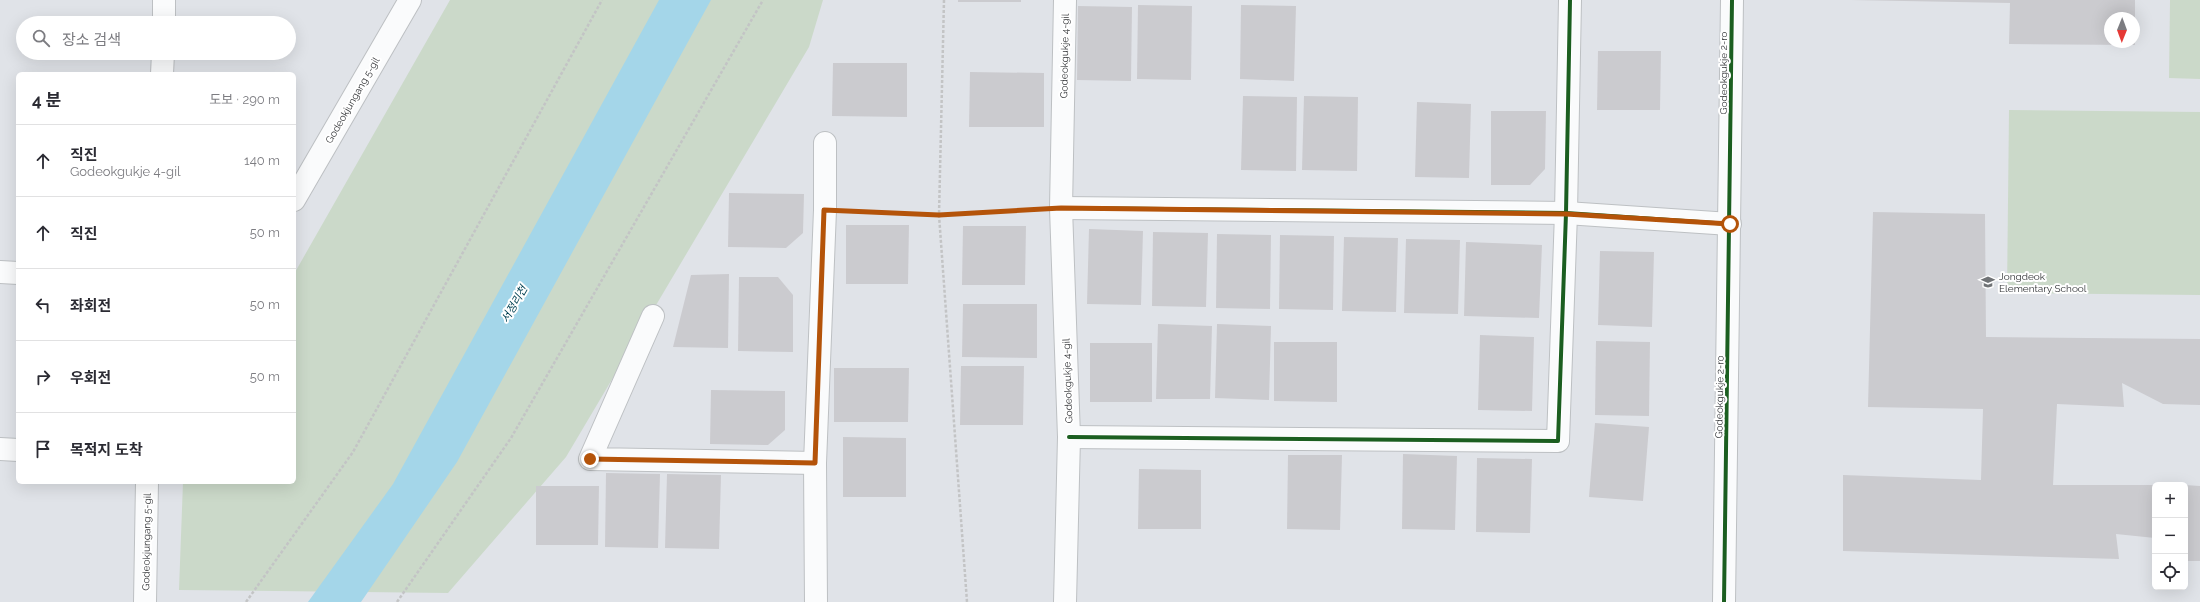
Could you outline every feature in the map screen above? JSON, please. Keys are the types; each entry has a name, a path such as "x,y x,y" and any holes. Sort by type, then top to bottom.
{"street":[{"path":"164,0 164,16"},
{"name":"Godeokjungang 5-gil","path":"296,197 410,0"},
{"name":"Godeokgukje 4-gil","path":"1065,0 1061,208 1070,437 1065,602"},
{"path":"1070,437 1558,441 1566,214 1570,0"},
{"name":"Godeokgukje 2-ro","path":"1724,602 1732,0"},
{"path":"162,72 163,60"},
{"path":"816,602 815,463 825,143"},
{"path":"1061,208 1566,214 1730,224"},
{"path":"0,272 16,273"},
{"path":"653,316 590,459 815,463"},
{"path":"0,449 16,450"},
{"name":"Godeokjungang 5-gil","path":"146,602 147,484"}],"path":[{"path":"246,602 353,452 602,0"},
{"path":"397,602 511,438 763,0"},
{"path":"944,0 939,215 967,602"},
{"path":"824,210 939,215 1061,208"}],"green space":[{"path":"450,0 823,0 809,47 566,457 448,593 179,590 183,484 296,484 296,270"},
{"path":"2170,0 2200,0 2200,79 2169,78"},
{"path":"2009,110 2200,112 2200,295 2007,293"}],"water":[{"name":"서정리천","path":"659,0 711,0 457,462 361,602 308,602 393,484"}],"building":[{"path":"958,0 1021,0 1021,2 958,2"},
{"path":"1851,0 2135,0 2135,12 2104,12 2104,45 2009,44 2010,3"},
{"path":"1138,5 1192,6 1191,80 1137,79"},
{"path":"1241,5 1296,6 1294,81 1240,79"},
{"path":"1078,6 1132,7 1131,81 1077,80"},
{"path":"1598,51 1661,51 1660,110 1597,110"},
{"path":"833,63 907,63 907,117 832,116"},
{"path":"970,72 1044,73 1044,127 969,127"},
{"path":"1243,96 1297,97 1296,171 1241,170"},
{"path":"1304,96 1358,97 1357,171 1302,170"},
{"path":"1417,102 1471,104 1469,178 1415,177"},
{"path":"1491,111 1546,111 1545,169 1530,185 1491,185"},
{"path":"729,193 804,194 803,233 786,248 728,247"},
{"path":"1873,212 1985,214 1986,337 2200,339 2200,405 2163,404 2122,383 2124,407 2057,404 2053,485 2152,485 2152,538 2116,534 2119,559 1843,551 1843,475 1981,480 1983,409 1868,407"},
{"path":"846,225 909,225 908,284 846,284"},
{"path":"963,226 1026,226 1025,285 962,285"},
{"path":"1089,229 1143,231 1141,305 1087,304"},
{"path":"1153,232 1208,233 1206,307 1152,306"},
{"path":"1217,234 1271,235 1270,309 1216,308"},
{"path":"1280,235 1334,236 1333,310 1279,309"},
{"path":"1344,237 1398,238 1396,312 1342,311"},
{"path":"1406,239 1460,240 1458,314 1404,313"},
{"path":"1466,242 1542,245 1539,318 1464,316"},
{"path":"1600,251 1654,252 1652,327 1598,325"},
{"path":"729,274 728,348 673,347 691,275"},
{"path":"739,277 778,277 793,295 793,352 738,351"},
{"path":"963,304 1037,304 1037,358 962,357"},
{"path":"1158,324 1212,326 1210,399 1156,399"},
{"path":"1217,324 1271,326 1269,400 1215,398"},
{"path":"1480,335 1534,337 1532,411 1478,410"},
{"path":"1596,341 1650,342 1649,416 1595,415"},
{"path":"1274,342 1337,342 1337,402 1274,401"},
{"path":"1090,343 1152,343 1152,402 1090,402"},
{"path":"961,366 1024,366 1023,425 960,425"},
{"path":"834,368 909,368 908,422 834,422"},
{"path":"711,390 785,391 785,430 768,445 710,444"},
{"path":"1595,423 1649,427 1643,501 1589,497"},
{"path":"843,437 906,438 906,497 843,497"},
{"path":"1403,454 1457,456 1455,530 1402,529"},
{"path":"1288,455 1342,455 1340,530 1287,529"},
{"path":"1477,458 1532,459 1530,533 1476,532"},
{"path":"1139,469 1201,470 1201,529 1138,529"},
{"path":"606,473 660,474 658,548 605,547"},
{"path":"667,474 721,475 719,549 665,548"},
{"path":"2188,485 2200,486 2200,561 2188,561"},
{"path":"536,486 599,486 598,545 536,545"}],"cycle path":[{"path":"1069,437 1558,441 1566,213 1570,0"},
{"path":"1724,602 1732,0"},
{"path":"1061,208 1566,213 1730,224"}],"place":[{"name":"Jongdeok Elementary School","path":"1988,282"}],"route":[{"path":"590,459 815,463 824,210 939,215 1061,208 1566,214 1730,224"}]}
